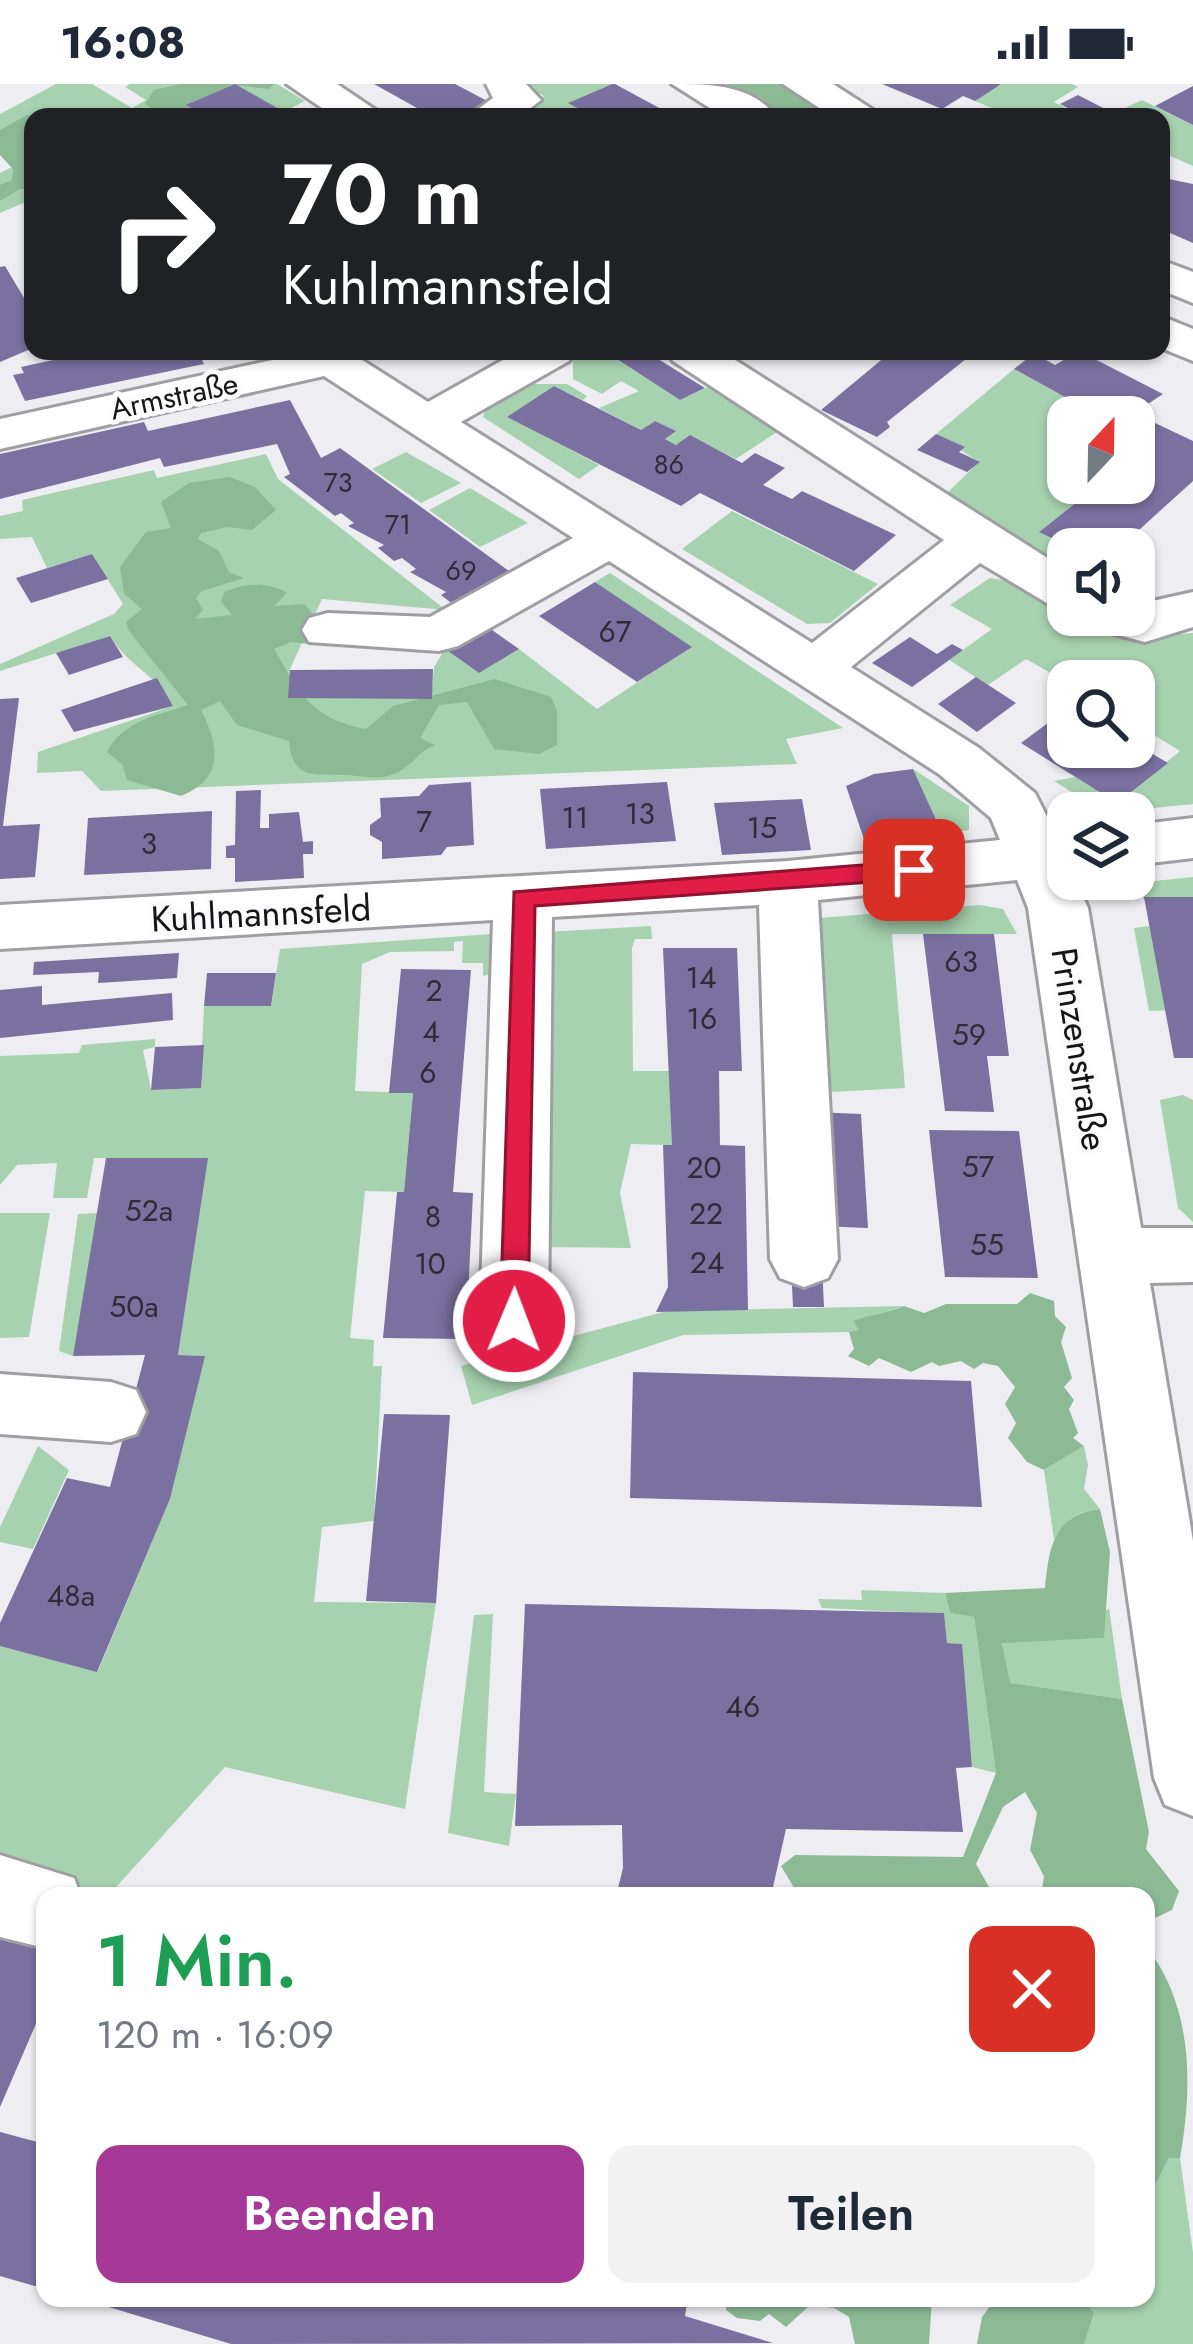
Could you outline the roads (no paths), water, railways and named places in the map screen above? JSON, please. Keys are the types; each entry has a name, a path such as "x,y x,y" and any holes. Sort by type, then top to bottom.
{"street":[{"path":"307,84 349,108"},
{"path":"692,84 738,108"},
{"path":"803,84 847,108"},
{"name":"Armstraße","path":"0,434 306,360"},
{"name":"Prinzenstraße","path":"329,360 984,777 1047,847"},
{"path":"427,422 537,360"},
{"path":"703,360 1047,580"},
{"path":"328,629 439,634 610,538"},
{"path":"815,668 977,539"},
{"path":"1155,622 1193,609"},
{"path":"1155,843 1193,838"},
{"name":"Kuhlmannsfeld","path":"0,927 788,882 1047,857"},
{"path":"788,882 804,1259"},
{"path":"514,1321 523,898"},
{"name":"Prinzenstraße","path":"1056,900 1193,1778"},
{"path":"1112,1256 1193,1255"},
{"path":"0,1404 110,1412"},
{"path":"0,1896 36,1905"}]}
